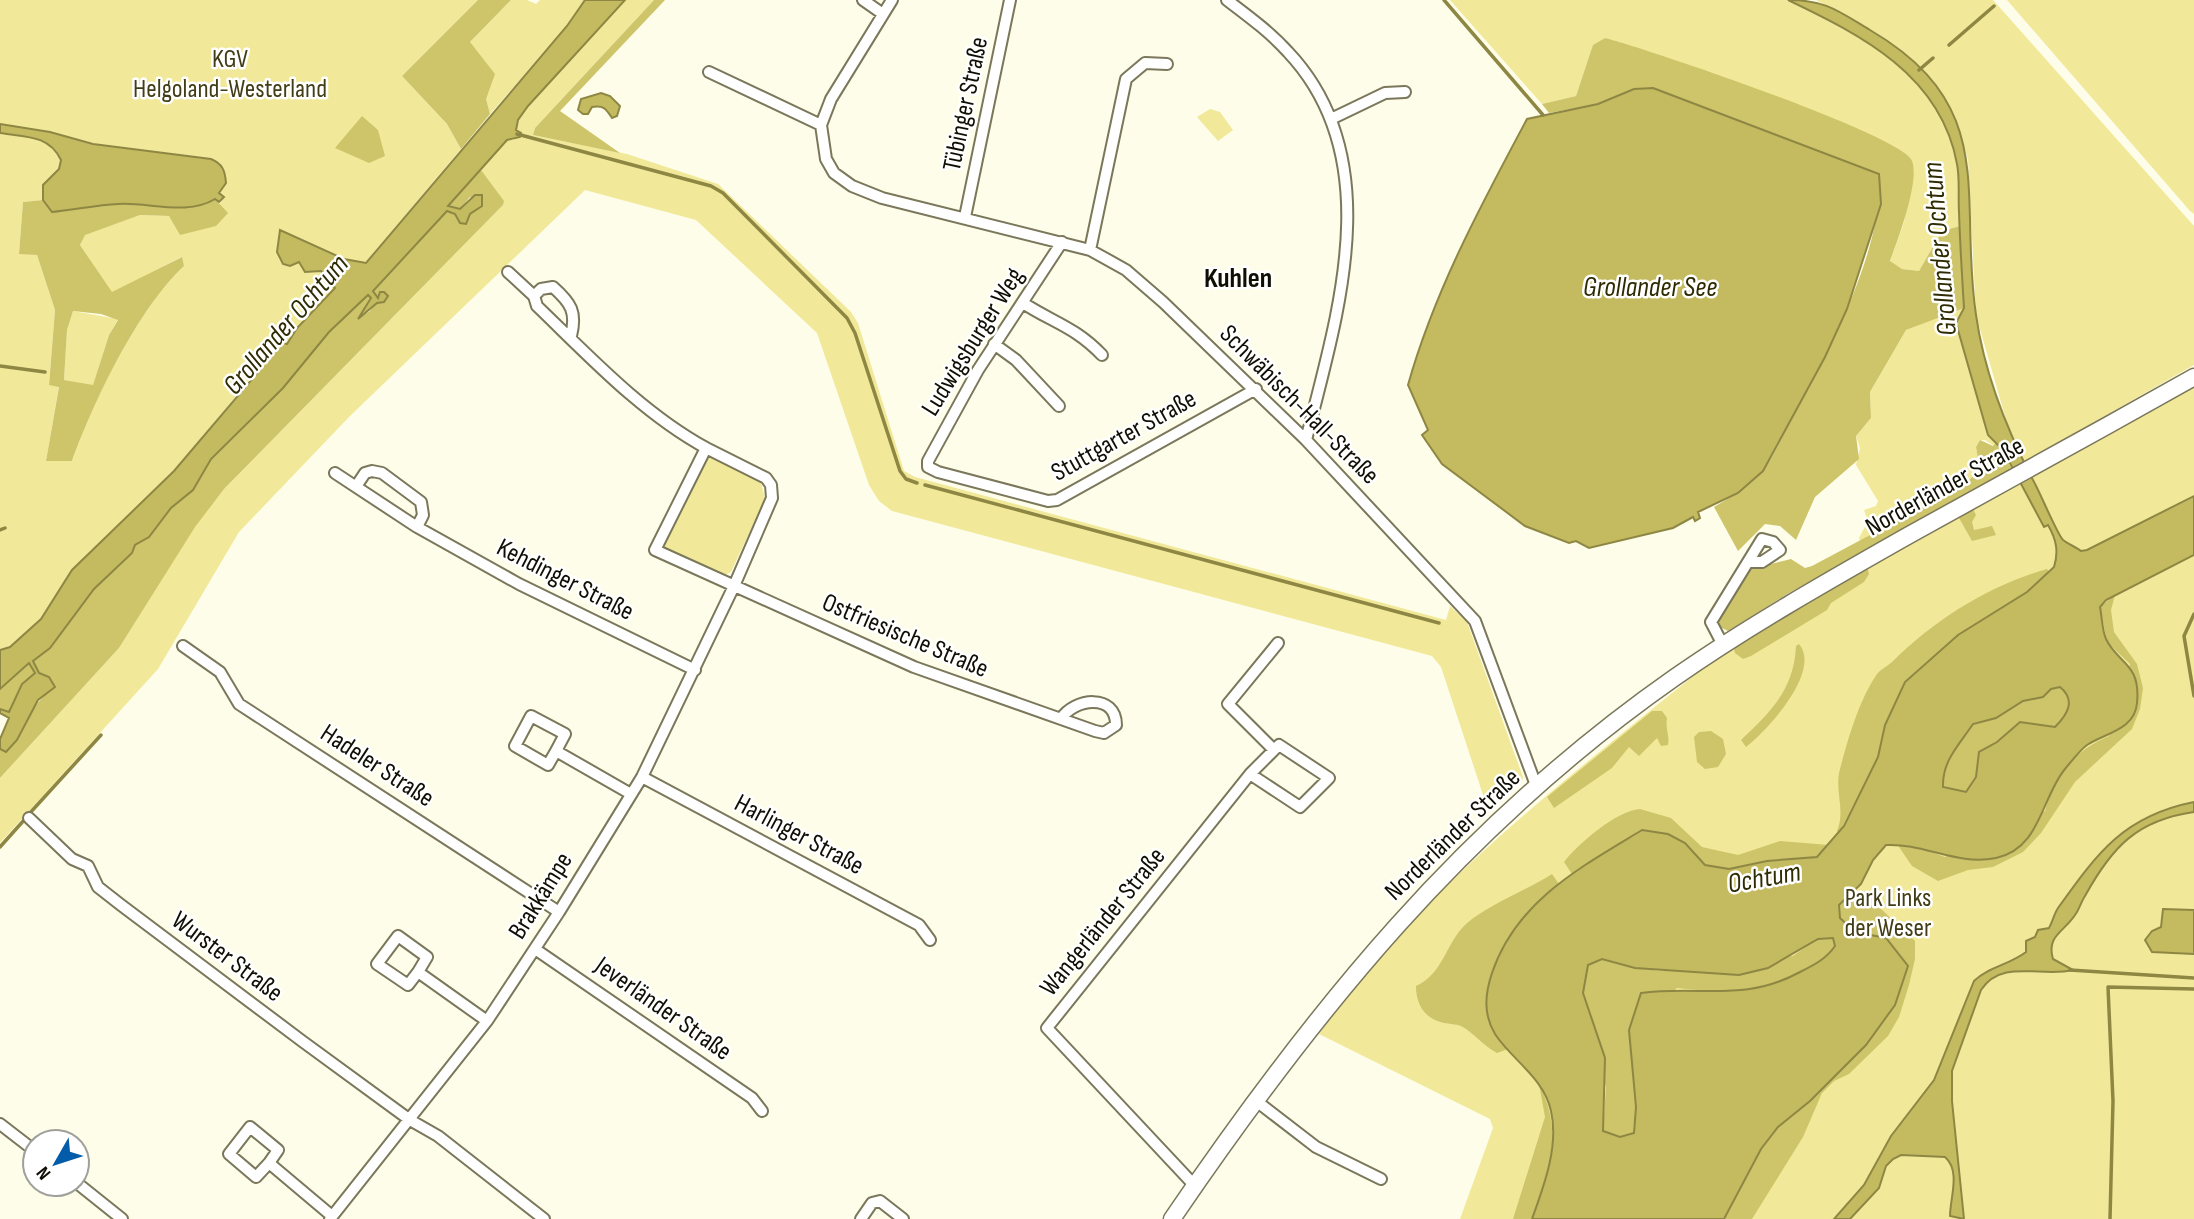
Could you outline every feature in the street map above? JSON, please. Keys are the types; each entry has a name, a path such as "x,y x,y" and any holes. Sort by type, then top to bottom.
{"street":[{"path":"863,0 883,14"},
{"path":"709,72 821,125 826,108 892,0"},
{"name":"Tübinger Straße","path":"965,216 1010,0"},
{"path":"1227,0 1289,53 1331,119 1343,157 1347,188 1344,264 1338,311 1307,440"},
{"path":"1090,250 1126,79 1145,64 1167,64"},
{"path":"1331,119 1385,93 1405,92"},
{"name":"Schwäbisch-Hall-Straße","path":"821,125 826,159 842,180 882,198 965,216 1090,250 1126,270 1256,389 1475,621 1537,788"},
{"name":"Ludwigsburger Weg","path":"928,467 942,435 994,344 1062,242"},
{"path":"508,272 534,296 537,306 643,404 706,448 654,550 734,586"},
{"path":"534,296 541,289 553,287 569,301 575,313 571,336"},
{"path":"1023,303 1045,317 1070,327 1102,355"},
{"path":"994,344 1016,360 1059,406"},
{"name":"Norderländer Straße","path":"1172,1219 1313,1021 1416,903 1537,788 1624,715 1723,645 1800,597 2194,377"},
{"name":"Stuttgarter Straße","path":"928,467 1048,501 1058,500 1256,389"},
{"name":"Brakkämpe","path":"269,1163 331,1217 487,1021 559,912 642,776 695,670 769,507 772,491 760,474 706,448"},
{"path":"357,485 365,473 372,471 398,484 421,502 423,515 417,527"},
{"name":"Kehdinger Straße","path":"335,473 417,527 519,584 695,670"},
{"path":"1723,645 1710,622 1749,562"},
{"name":"Ostfriesische Straße","path":"734,586 914,667 1061,719 1104,733 1116,725 1115,715 1110,708 1091,702 1080,702 1072,706 1061,719"},
{"path":"1274,750 1228,704 1278,643"},
{"name":"Hadeler Straße","path":"183,646 220,672 239,704 559,912"},
{"path":"531,716 565,734 556,751 548,765 515,746 531,716"},
{"path":"1279,745 1329,778 1300,807 1250,774 1279,745"},
{"path":"556,751 631,794"},
{"name":"Wangerländer Straße","path":"1195,1186 1047,1028 1250,774"},
{"name":"Harlinger Straße","path":"642,776 919,925 930,940"},
{"name":"Wurster Straße","path":"29,818 72,859 88,866 99,887 113,899 410,1120 438,1136 544,1219"},
{"path":"398,936 427,957 418,972 408,985 377,964 398,936"},
{"name":"Jeverländer Straße","path":"535,948 752,1098 762,1111"},
{"path":"418,972 487,1021"},
{"path":"1255,1100 1316,1147 1381,1179"},
{"path":"0,1124 21,1140"},
{"path":"250,1127 278,1150 269,1163 256,1177 229,1154 250,1127"},
{"path":"91,1194 122,1219"},
{"path":"861,1219 872,1203 880,1201 903,1219"}],"green space":[{"name":"KGV Helgoland-Westerland","path":"0,0 478,0 402,76 447,124 461,149 365,263 344,259 281,230 299,262 321,271 335,288 297,328 291,342 237,395 174,471 72,570 41,619 10,647 0,650 0,133 43,142 56,152 61,160 59,169 43,185 43,200 23,202 19,253 37,255 55,310 49,384 59,386 46,461 72,461 92,411 119,357 150,306 184,266 181,257 112,293 80,245 85,234 140,215 169,216 219,205 224,197 219,193 220,163 211,159 93,144 50,132 0,124"},
{"path":"511,0 527,0 536,4 540,0 585,0 567,26 490,114 470,42"},
{"path":"625,0 654,0 535,128 533,135 627,154 718,184 851,312 858,323 904,471 915,477 1446,620 1450,606 1467,622 1523,777 1522,781 1488,810 1441,667 1432,656 892,511 879,501 869,485 817,333 696,220 585,190 350,416 239,532 158,669 0,843 0,778 119,648 195,526 224,489 503,205 481,170 507,140 514,140 518,120 528,106"},
{"path":"1450,0 1789,0 1871,44 1909,73 1922,89 1938,111 1958,165 1960,226 1942,231 1919,271 1902,269 1890,262 1904,222 1914,169 1738,83 1605,38 1593,46 1576,96 1542,104"},
{"path":"1816,0 1993,0 2194,226 2194,365 2024,462 2009,430 1976,315 1968,159 1957,128 1945,102 1912,61 1869,30"},
{"path":"2007,0 2194,0 2194,214 2190,211"},
{"path":"1210,109 1220,112 1233,130 1218,141 1197,117"},
{"path":"1964,308 1956,323 1988,435 1997,442 1994,446 1980,440 1976,447 1980,471 1973,479 1860,542 1859,538 1868,521 1864,510 1876,506 1878,501 1856,465 1860,448 1856,436 1871,418 1870,392 1906,330"},
{"path":"73,311 118,319 109,335 93,386 64,380 67,330"},
{"name":"Park Links der Weser","path":"2194,385 2194,1219 1460,1219 1493,1128 1490,1119 1319,1034 1361,978 1407,926 1508,828 1725,650 1764,625"},
{"path":"713,457 761,482 765,499 731,572 725,575 661,549 706,459"}],"shaded area":[{"path":"478,0 511,0 470,42 495,74 486,99 490,114 461,149 447,124 402,76"},
{"path":"654,0 665,0 560,111 620,153 533,135 535,128"},
{"path":"1605,38 1767,92 1861,130 1894,146 1911,159 1914,167 1911,194 1890,261 1902,269 1919,271 1942,231 1960,226 1964,308 1906,330 1870,392 1871,418 1856,436 1859,459 1815,497 1796,540 1780,526 1765,524 1738,551 1714,507 1745,487 1765,467 1820,366 1863,269 1878,205 1879,175 1634,89 1598,104 1549,113 1542,104 1576,96 1593,45"},
{"path":"362,116 378,130 385,156 369,163 335,148"},
{"path":"481,170 504,201 503,205 224,489 195,527 119,648 0,778 0,749 6,752 36,705 50,691 49,677 39,673 33,661 50,648 94,589 132,553 134,545 149,537 171,508 193,490 211,459 283,388 329,332 368,295 372,298 360,317 370,311 378,298 373,291 447,211 455,214 458,221 482,206 470,197 460,209 447,206"},
{"path":"215,199 228,213 216,226 180,235 169,216 140,215 85,235 80,245 112,292 182,257 184,266 134,331 92,411 72,461 46,461 59,387 49,385 55,310 37,255 19,254 23,202 43,200 52,212 118,204 181,208","holes":["73,311 101,314 118,320 109,335 93,385 64,380 67,330"]},
{"path":"1980,440 1993,446 1997,442 2012,469 1789,593 1728,631 1718,626 1717,620 1750,569 1791,559 1805,568 1812,566 1960,487 1980,471 1976,447"},
{"path":"1972,507 1976,515 1972,522 1974,530 1992,526 1996,535 1972,541 1958,516"},
{"path":"1867,566 1869,574 1864,582 1831,603 1827,610 1751,656 1743,659 1735,653 1733,645"},
{"path":"2047,569 2049,572 2027,592 1958,635 1885,725 1878,757 1839,833 1840,769 1859,708 1877,674 1927,631 1964,606 2004,585"},
{"path":"2115,595 2111,610 2114,632 2137,664 2143,688 2140,709 2132,729 2075,782 2041,833 2023,852 1993,867 1968,870 1938,881 1912,866 1897,844 1909,844 1945,857 2045,811 2054,786 2068,766 2086,749 2109,736 2130,664 2107,642 2100,607"},
{"path":"1799,644 1804,656 1798,684 1778,714 1746,747 1741,740 1762,720 1786,687 1796,646"},
{"path":"30,663 36,673 9,712 0,709 0,689"},
{"path":"2060,687 2068,697 2069,707 2055,727 2020,722 1997,742 1979,752 1976,777 1966,792 1943,787 1948,761 1973,723 1996,718 2023,701 2043,697 2051,689"},
{"path":"1652,711 1662,711 1667,718 1668,745 1661,746 1657,738 1639,756 1629,747 1612,768 1554,808 1547,797"},
{"path":"1711,731 1723,739 1726,754 1718,767 1705,769 1697,762 1694,737 1699,732"},
{"path":"1640,809 1671,818 1702,847 1738,855 1780,841 1829,845 1817,857 1767,861 1729,869 1705,865 1685,843 1579,868 1572,874 1564,862 1579,846 1620,815"},
{"path":"1552,874 1559,884 1523,917 1508,937 1490,981 1488,1004 1494,1027 1508,1049 1497,1053 1461,1026 1437,1021 1427,1015 1420,1005 1416,986 1433,974 1466,924 1484,911"},
{"path":"1850,893 1857,903 1879,907 1915,941 1915,959 1899,1017 1888,1036 1849,1074 1834,1081 1822,1093 1803,1137 1752,1219 1724,1219 1761,1149 1778,1127 1810,1101 1866,1045 1886,938 1855,932 1840,918 1839,905"},
{"path":"1818,938 1833,938 1835,946 1823,958 1800,973 1770,985 1740,991 1677,988 1629,1030 1636,1107 1634,1133 1620,1137 1603,1131 1606,1087 1583,994 1588,965 1603,959 1635,968 1662,971 1793,956"},
{"path":"1539,1084 1551,1119 1548,1168 1532,1219 1513,1219 1545,1117"}],"water":[{"path":"585,0 625,0 528,106 518,120 516,130 521,133 520,137 507,140 448,206 460,209 475,195 482,195 482,206 470,214 466,224 460,223 455,214 447,211 373,291 378,298 380,292 388,296 384,302 377,303 358,319 371,298 368,295 329,332 283,388 211,459 193,490 171,508 149,537 135,545 132,553 94,589 50,648 33,661 39,673 49,677 55,687 38,700 17,740 6,752 0,749 0,739 9,718 0,713 0,709 9,712 22,684 35,673 29,663 0,689 0,650 10,647 41,619 72,570 174,471 259,371 255,363 261,348 275,340 287,344 297,328 335,288 321,271 305,272 299,262 290,266 283,264 277,252 280,230 344,259 366,263 567,26"},
{"name":"Ochtum","path":"1788,0 1812,2 1831,8 1870,30 1911,59 1939,90 1956,122 1965,156 1976,315 1985,357 2014,441 2060,536 2081,551 2087,550 2194,496 2194,555 2106,600 2100,607 2106,639 2136,680 2135,712 2125,725 2087,745 2075,757 2057,781 2038,821 2022,844 1996,858 1982,860 1954,857 1914,847 1886,845 1873,860 1861,884 1839,905 1840,918 1855,932 1886,938 1908,966 1895,1005 1866,1045 1810,1101 1778,1127 1761,1149 1724,1219 1532,1219 1552,1152 1551,1111 1535,1079 1495,1034 1488,1019 1486,1004 1492,973 1517,925 1553,888 1642,830 1668,834 1685,843 1705,865 1729,869 1767,861 1817,857 1844,826 1878,757 1885,725 1905,682 1958,635 2027,592 2054,567 2056,561 2056,545 2048,525 2044,527 2003,450 1988,435 1956,323 1964,308 1957,164 1948,133 1934,106 1916,82 1894,62 1843,28","holes":["2060,687 2069,702 2064,717 2055,727 2020,722 1997,742 1979,752 1976,777 1966,792 1943,787 1948,761 1973,724 1996,718 2023,701 2043,697 2051,689","1833,938 1835,946 1828,955 1805,969 1760,987 1641,993 1629,1030 1636,1107 1634,1133 1620,1137 1603,1131 1605,1058 1583,993 1588,965 1602,959 1635,968 1739,975 1768,968 1818,939"]},
{"name":"Grollander See","path":"1653,88 1879,174 1881,204 1847,309 1825,357 1763,471 1738,493 1698,512 1700,518 1695,521 1693,517 1673,528 1589,548 1576,541 1569,543 1525,526 1442,464 1422,435 1428,430 1408,385 1445,283 1476,216 1527,119 1598,104 1634,89"},
{"path":"601,93 610,96 620,106 617,116 612,118 602,107 592,107 588,114 578,110 581,99"},
{"path":"0,124 50,132 93,144 211,159 224,171 226,183 219,193 224,197 219,202 215,199 192,207 118,204 52,212 43,200 43,185 59,169 61,160 50,146 43,142 0,133"},
{"path":"2194,802 2194,812 2174,816 2142,829 2116,850 2105,863 2071,921 2057,935 2052,945 2053,959 2073,970 2000,974 1981,990 1952,1071 1952,1101 1964,1219 1950,1216 1954,1177 1945,1157 1901,1155 1886,1166 1879,1188 1850,1219 1834,1219 1864,1185 1891,1136 1934,1080 1974,981 2026,952 2026,941 2035,937 2038,930 2049,928 2072,888 2115,839 2149,817"},
{"path":"2163,909 2194,910 2194,954 2152,952 2145,940 2152,931 2161,927"}],"waterway":[{"path":"1444,0 1543,115"},
{"path":"1949,45 1994,6"},
{"path":"1919,70 1933,58"},
{"path":"517,134 711,186 723,193 847,318 855,333 900,471 906,479 917,483"},
{"path":"0,366 45,372"},
{"path":"925,485 1439,623"},
{"path":"0,530 5,528"},
{"path":"2194,614 2184,636 2194,696"},
{"path":"29,814 101,735"},
{"path":"0,847 25,819"},
{"path":"2070,970 2194,978"},
{"path":"2110,1219 2113,1101 2108,987 2194,989"}],"district":[{"name":"Kuhlen","path":"1238,278"}],"water label":[{"name":"Grollander Ochtum","path":"1940,249"},
{"name":"Grollander Ochtum","path":"286,325"}]}
